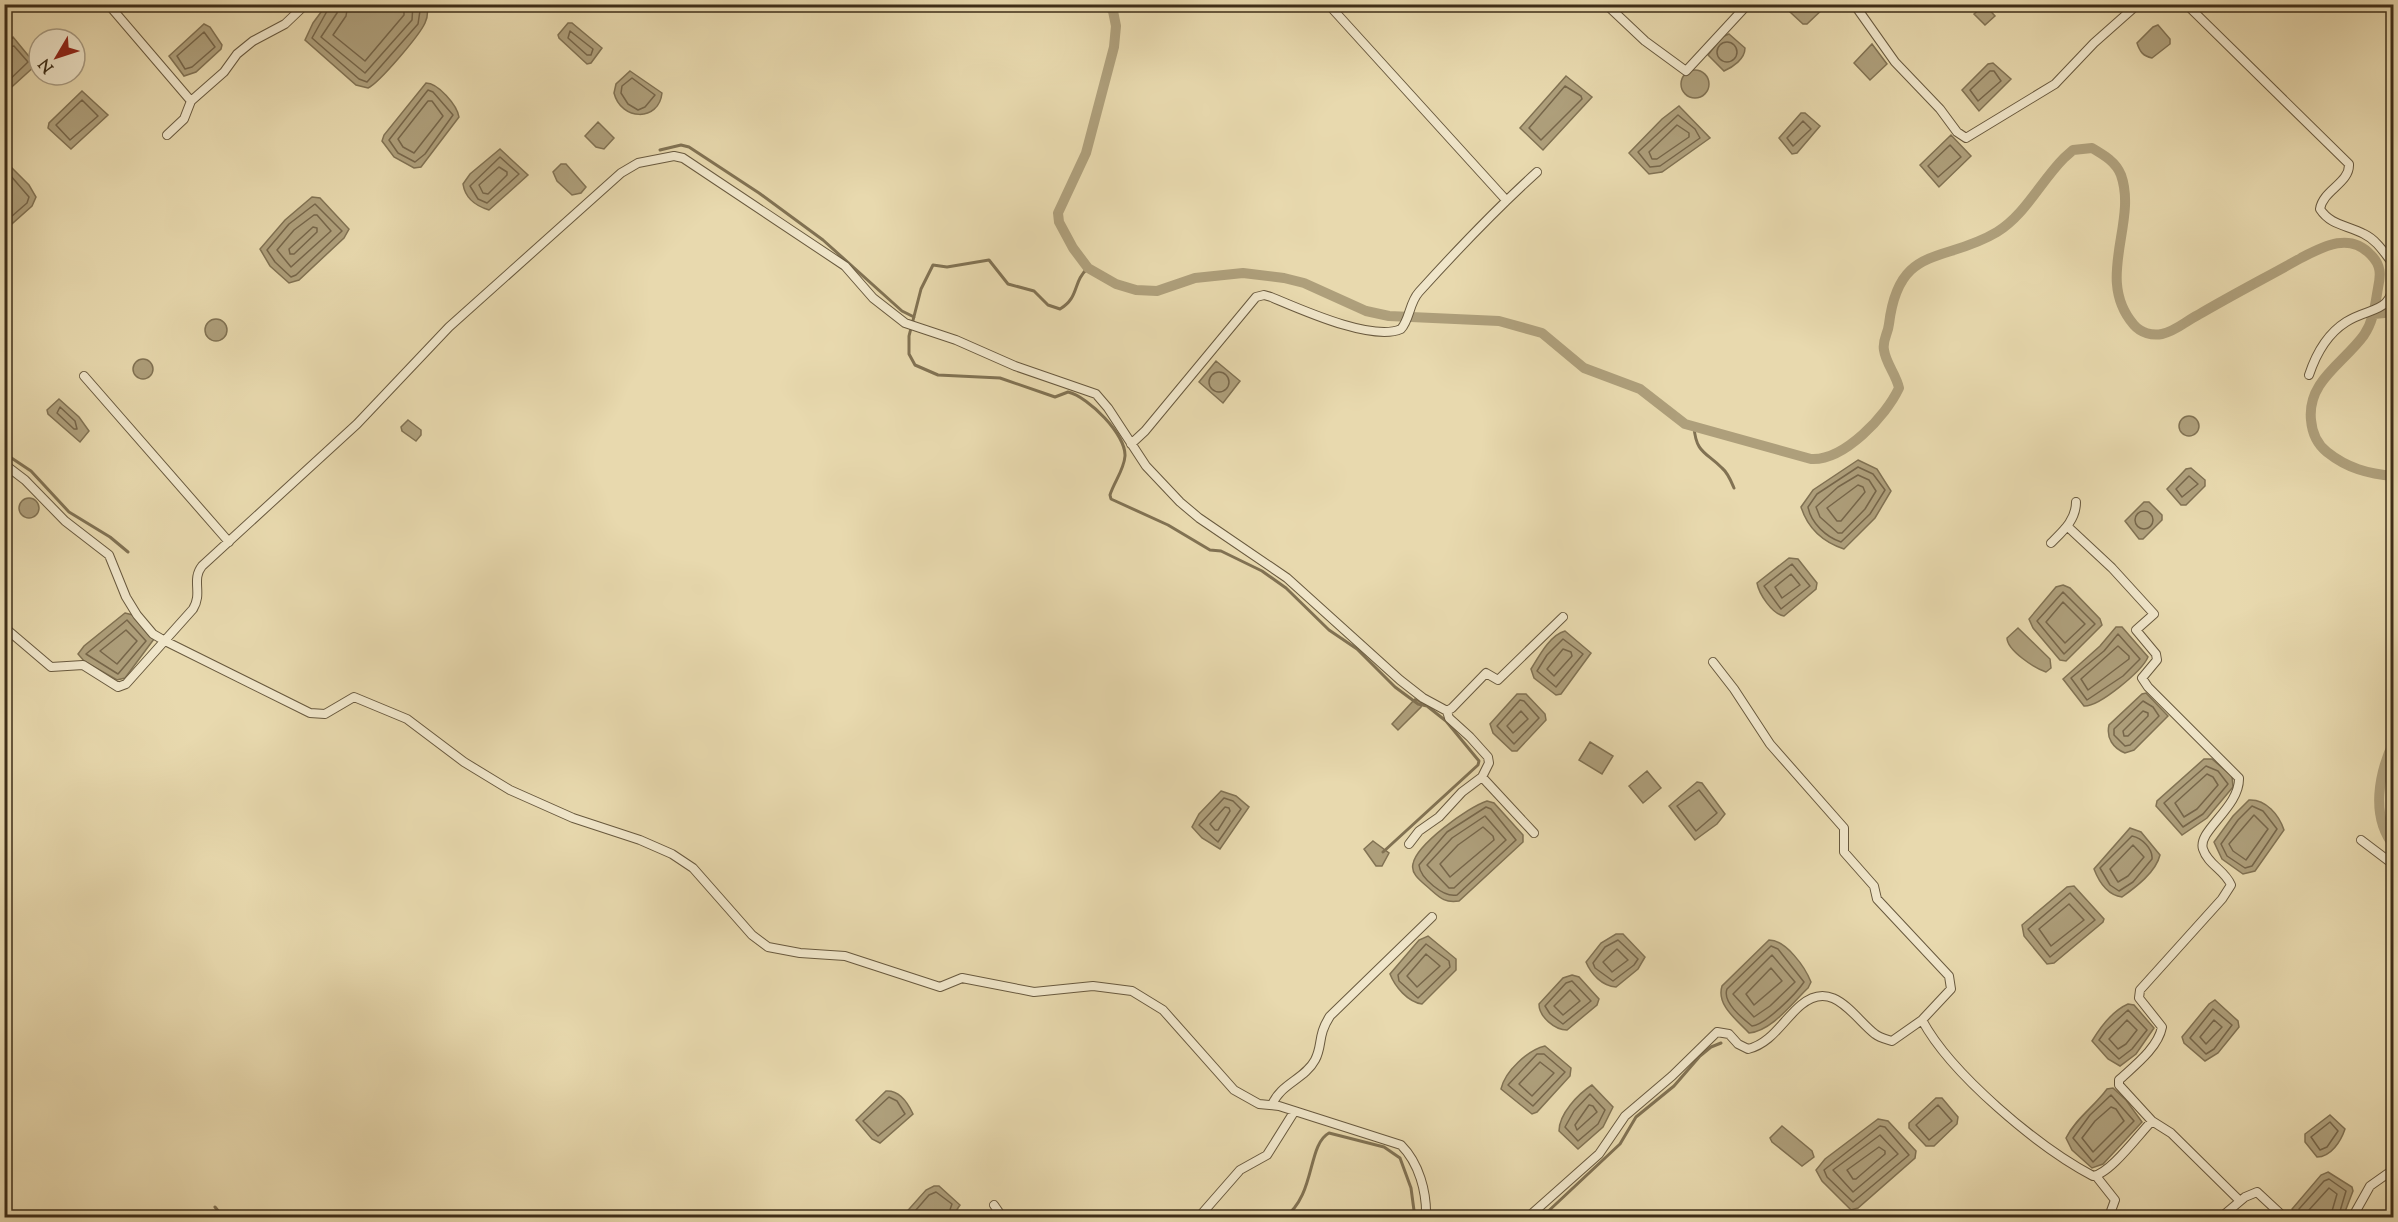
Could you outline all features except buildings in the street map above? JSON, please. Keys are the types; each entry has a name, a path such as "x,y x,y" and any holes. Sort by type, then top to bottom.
{"street":[{"path":"108,4 191,101"},
{"path":"167,135 184,119 191,101 224,72 245,47 285,24 306,4"},
{"path":"1328,4 1506,200"},
{"path":"1609,7 1645,40 1686,71 1748,4"},
{"path":"1854,4 1895,62 1966,138 2055,84 2108,30 2138,4"},
{"path":"2186,4 2349,164 2347,175 2321,200 2320,209 2334,223 2373,239 2394,265"},
{"path":"4,627 51,667 83,665 118,687 134,677 197,602 197,572 357,424 449,327 621,173 638,163 674,156 683,158 837,260 873,298 907,324 956,340 1015,366 1089,390 1108,408 1146,466 1199,518 1287,578 1400,680 1423,698 1447,711 1449,718 1488,757 1490,763 1482,777 1462,792 1439,817 1419,831 1408,844"},
{"path":"1131,444 1256,297 1264,294 1346,326 1392,333 1404,326 1410,306 1418,294 1450,261 1457,249 1537,172"},
{"path":"2309,375 2314,360 2328,338 2347,321 2382,306 2393,294 2394,278"},
{"path":"84,375 229,542"},
{"path":"4,464 25,480 65,521 109,555 136,615 153,634 165,641 310,713 325,714 354,697 397,713 464,762 510,790 573,818 629,836 672,854 693,868 752,936 768,947 800,953 845,956 940,987 962,978 1034,992 1093,986 1132,991 1163,1010 1234,1090 1258,1104 1272,1105 1401,1145 1412,1159 1421,1181 1426,1218"},
{"path":"2051,543 2076,512 2076,502"},
{"path":"2067,526 2112,568 2154,614 2136,630 2156,654 2157,660 2142,678 2148,687 2239,778 2239,787 2235,796 2228,809 2203,837 2202,849 2211,862 2227,875 2231,885 2222,899 2140,990 2139,999 2162,1028 2161,1033 2155,1044 2119,1080 2119,1085 2152,1121 2171,1133 2240,1202"},
{"path":"1447,711 1486,673 1498,680 1563,617"},
{"path":"1527,1218 1599,1154 1625,1116 1672,1076 1717,1032 1730,1034 1738,1044 1748,1049 1756,1047 1777,1032 1803,1003 1813,997 1842,1002 1876,1035 1892,1041 1922,1020 1950,989 1949,976 1877,899 1874,885 1844,852 1844,828 1770,744 1734,689 1713,663"},
{"path":"1482,777 1534,833"},
{"path":"2361,840 2394,865"},
{"path":"1272,1105 1278,1094 1315,1060 1320,1034 1330,1016 1432,917"},
{"path":"1922,1020 1962,1072 1989,1099 2029,1132 2085,1172 2096,1176 2115,1200 2111,1212"},
{"path":"1198,1218 1240,1170 1267,1155 1294,1112"},
{"path":"2096,1176 2108,1167 2152,1121"},
{"path":"2352,1218 2370,1186 2394,1169"},
{"path":"2220,1218 2257,1192 2285,1218"},
{"path":"993,1205 1004,1218"}],"water":[{"path":"327,4 427,5 428,14 426,21 407,48 381,78 368,88 356,85 305,40 313,23"},
{"path":"1787,4 1827,5 1807,24 1803,24 1789,11"},
{"path":"1985,5 1995,16 1985,25 1974,14"},
{"path":"568,23 572,23 602,48 591,63 587,64 559,38 558,35"},
{"path":"204,24 210,27 222,45 221,49 196,72 184,76 169,56"},
{"path":"2158,25 2170,39 2170,44 2152,58 2142,53 2137,43"},
{"path":"1729,34 1745,48 1738,62 1724,71 1708,55 1722,37"},
{"path":"13,37 27,54 27,73 5,93 5,44"},
{"path":"1872,44 1887,64 1870,80 1854,63"},
{"path":"1993,63 2011,79 1979,111 1962,90 1988,64"},
{"path":"1695,70 1705,74 1709,84 1705,94 1695,98 1685,94 1681,84 1685,74"},
{"path":"630,71 662,93 654,109 647,113 631,113 624,109 614,93 616,84"},
{"path":"1566,76 1592,97 1543,150 1520,128"},
{"path":"426,83 436,87 446,96 455,107 459,117 421,167 414,168 394,157 382,141 384,135"},
{"path":"82,91 108,115 71,149 48,128 49,123"},
{"path":"1679,106 1710,138 1662,172 1649,174 1629,153 1662,119"},
{"path":"1801,113 1805,113 1820,126 1797,153 1792,154 1779,138"},
{"path":"598,122 614,138 604,149 596,147 585,136"},
{"path":"1951,135 1971,156 1939,187 1920,165"},
{"path":"500,149 528,175 489,210 472,201 463,184 470,174"},
{"path":"5,161 29,185 36,197 32,206 5,230"},
{"path":"561,164 566,164 586,187 581,193 572,195 557,181 553,172"},
{"path":"312,197 320,198 349,229 344,238 299,280 289,283 270,266 260,249 285,220"},
{"path":"212,319 220,319 227,326 227,334 220,341 212,341 205,334 205,326"},
{"path":"143,359 150,362 153,369 150,376 143,379 136,376 133,369 136,362"},
{"path":"1216,361 1240,381 1223,403 1199,382"},
{"path":"59,399 79,417 89,431 80,442 48,414 47,410"},
{"path":"2189,416 2196,419 2199,426 2196,433 2189,436 2182,433 2179,426 2182,419"},
{"path":"408,420 421,430 421,435 416,441 402,431 401,427"},
{"path":"1858,460 1877,469 1891,491 1875,518 1844,549 1829,543 1817,534 1801,507 1813,490"},
{"path":"2191,468 2205,480 2205,486 2186,505 2181,505 2167,489 2186,469"},
{"path":"29,498 36,501 39,508 36,515 29,518 22,515 19,508 22,501"},
{"path":"2144,502 2149,502 2162,515 2162,520 2143,539 2139,539 2125,521"},
{"path":"1789,558 1798,559 1817,583 1816,589 1784,616 1775,612 1767,603 1757,583"},
{"path":"2063,585 2070,588 2100,619 2102,625 2066,661 2060,660 2033,628 2029,619 2056,587"},
{"path":"125,613 133,615 154,639 125,678 117,680 84,661 78,654 84,646"},
{"path":"2116,627 2122,627 2148,657 2138,671 2109,695 2091,705 2084,706 2063,679 2100,646"},
{"path":"2018,628 2050,659 2051,668 2046,672 2028,663 2011,648 2007,638"},
{"path":"1565,631 1591,653 1561,694 1556,695 1534,678 1531,669 1550,641"},
{"path":"2146,693 2168,716 2134,750 2125,753 2111,742 2109,725 2142,694"},
{"path":"1517,694 1526,694 1545,714 1546,720 1517,751 1512,751 1493,733 1490,724"},
{"path":"1415,699 1422,703 1421,707 1398,730 1392,724"},
{"path":"1590,742 1613,756 1602,774 1579,760"},
{"path":"2204,759 2212,759 2232,776 2233,787 2207,818 2182,835 2156,806 2157,801"},
{"path":"1647,771 1661,788 1643,803 1629,786"},
{"path":"1697,782 1702,783 1725,814 1717,824 1695,840 1669,806"},
{"path":"1221,791 1236,796 1249,807 1220,849 1202,838 1192,827 1199,814"},
{"path":"2249,800 2261,802 2271,809 2284,830 2255,871 2243,874 2222,859 2214,842 2233,816"},
{"path":"1487,801 1494,803 1523,835 1523,842 1459,901 1444,900 1421,882 1414,872 1413,864 1416,856 1444,828"},
{"path":"2130,828 2141,832 2160,855 2150,873 2122,897 2112,894 2104,887 2094,869"},
{"path":"1373,841 1389,853 1382,866 1376,866 1364,849"},
{"path":"2074,886 2104,919 2103,922 2054,963 2047,964 2024,936 2022,925 2067,887"},
{"path":"1616,934 1623,934 1645,957 1638,969 1616,987 1598,979 1586,962 1601,943"},
{"path":"1428,936 1456,959 1456,970 1422,1004 1403,993 1390,974 1419,940"},
{"path":"1769,940 1782,944 1788,949 1800,962 1811,982 1808,988 1774,1022 1749,1033 1725,1006 1722,1000 1722,986"},
{"path":"1572,975 1579,977 1599,999 1597,1005 1567,1030 1553,1025 1545,1018 1539,1004 1563,978"},
{"path":"2215,1000 2238,1021 2239,1027 2218,1053 2205,1061 2184,1043 2182,1037 2209,1004"},
{"path":"2128,1004 2134,1005 2154,1028 2136,1054 2120,1066 2108,1059 2092,1041 2107,1020"},
{"path":"1545,1046 1571,1068 1570,1076 1537,1112 1532,1114 1501,1089 1507,1075 1518,1062 1538,1048"},
{"path":"1592,1085 1613,1107 1603,1127 1578,1149 1559,1131 1560,1125 1570,1105"},
{"path":"2113,1088 2126,1100 2142,1122 2103,1164 2092,1168 2072,1150 2066,1138 2075,1124 2107,1089"},
{"path":"886,1091 899,1095 913,1114 880,1143 872,1139 856,1120"},
{"path":"1936,1098 1942,1098 1958,1117 1957,1124 1934,1146 1926,1146 1909,1128 1909,1123"},
{"path":"2330,1115 2345,1129 2331,1151 2317,1157 2305,1142 2305,1134"},
{"path":"1878,1119 1888,1121 1916,1151 1915,1158 1858,1208 1851,1210 1822,1181 1816,1170 1825,1159"},
{"path":"1782,1126 1812,1151 1814,1157 1802,1166 1770,1138"},
{"path":"2328,1172 2352,1187 2353,1191 2343,1217 2296,1217 2292,1209 2321,1175"},
{"path":"939,1186 960,1205 952,1217 902,1217 926,1190"}],"waterway":[{"path":"1107,4 1113,11 1116,26 1114,47 1086,153 1058,213 1059,222 1073,248 1088,268 1116,284 1136,290 1157,291 1195,278 1243,273 1304,283 1366,311 1389,316 1499,321 1542,333 1584,368 1640,389 1685,424 1811,459 1824,458 1837,453 1862,435 1884,411 1899,388 1885,355 1884,340 1894,298 1903,280 1914,268 1927,260 1978,242 1997,232 2016,216 2073,150 2092,148 2113,163 2121,175 2125,193 2125,212 2117,270 2117,289 2123,307 2134,325 2143,332 2158,335 2172,331 2319,249 2337,243 2346,243 2363,248 2371,255 2377,262 2380,274 2370,324 2356,345 2321,383 2311,406 2311,420 2318,442 2335,458 2358,469 2394,476"},
{"path":"660,150 681,145 689,147 759,193 823,240 902,311 914,317"},
{"path":"1088,268 1083,273 1071,300 1060,309 1048,305 1034,291 1008,284 989,260 947,267 933,265 921,289 909,336 909,354 915,365 938,375 1000,378 1055,397 1068,392 1086,401 1105,418 1124,447 1124,461 1110,495 1111,499 1168,525 1210,550 1221,551 1262,571 1286,588 1329,630 1357,649 1395,687 1418,704 1427,706 1446,721 1479,761 1478,765 1383,852"},
{"path":"2374,314 2394,312"},
{"path":"1694,427 1700,447 1724,470 1734,488"},
{"path":"4,453 31,471 69,512 110,537 128,552"},
{"path":"2394,741 2384,767 2379,794 2382,821 2386,834 2394,846"},
{"path":"1541,1218 1620,1144 1636,1117 1674,1086 1700,1056 1711,1047 1721,1043"},
{"path":"1284,1218 1301,1197 1317,1148 1329,1133 1384,1147 1400,1158 1411,1188 1415,1218"},
{"path":"215,1207 224,1218"}]}
